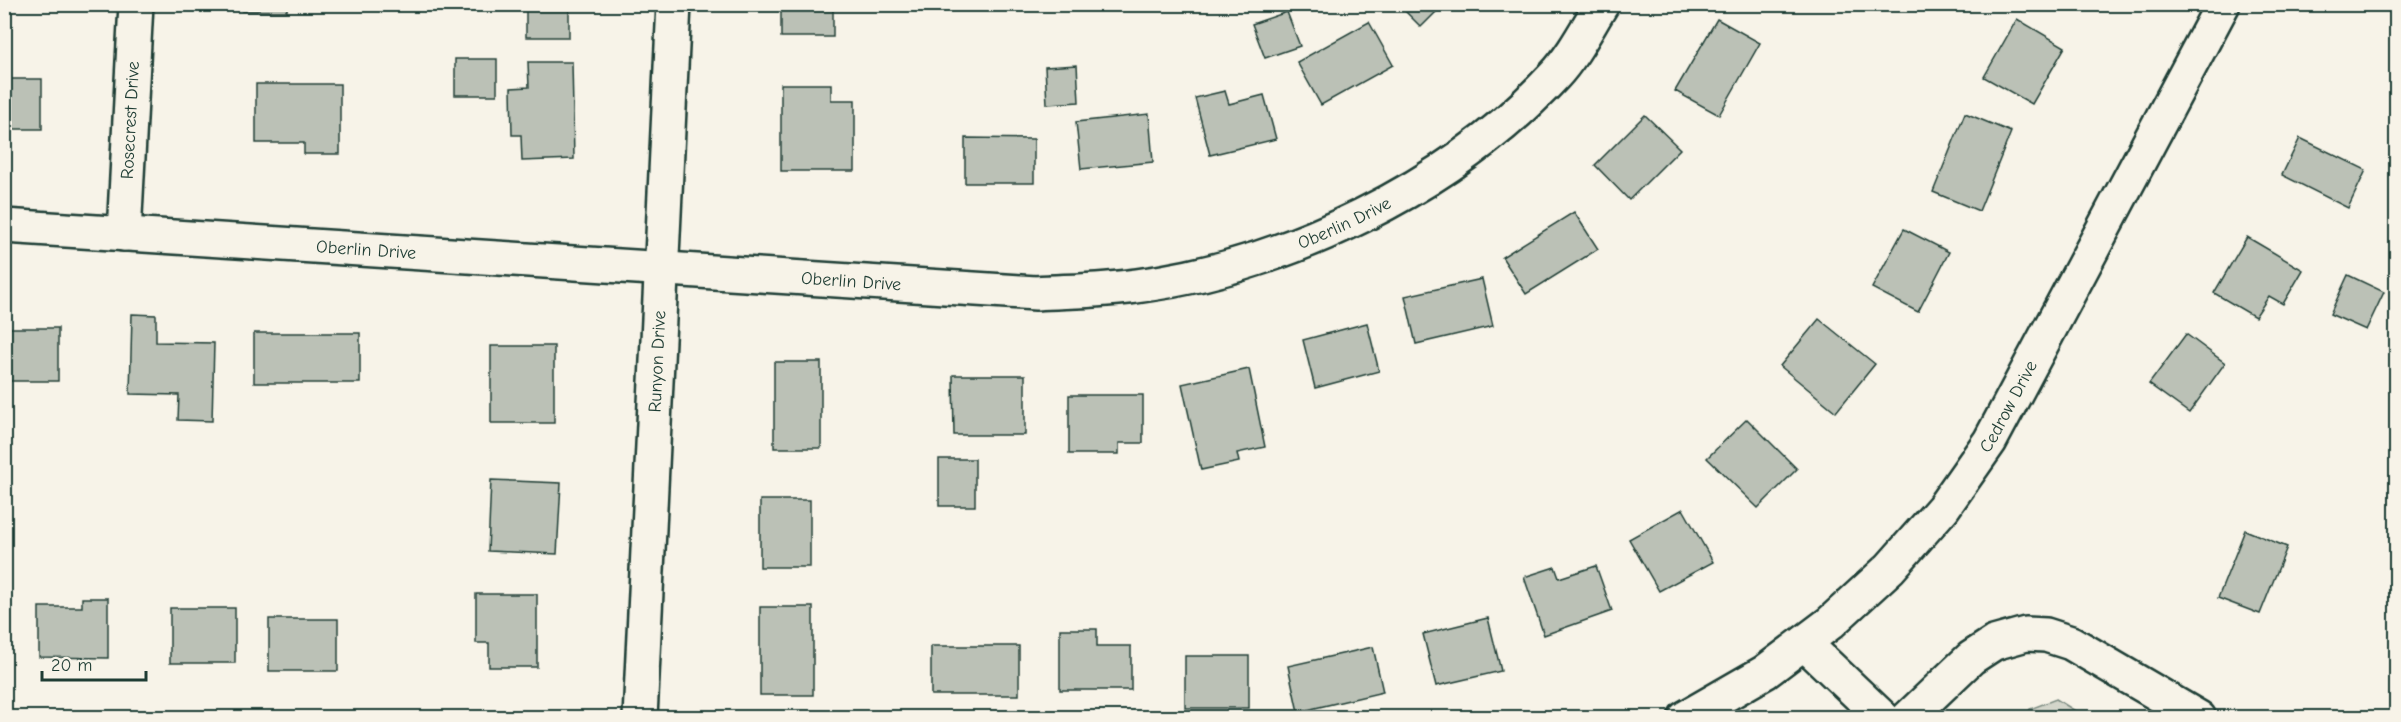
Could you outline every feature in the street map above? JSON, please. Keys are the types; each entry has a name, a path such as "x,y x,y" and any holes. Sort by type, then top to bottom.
{"street":[{"name":"Rosecrest Drive","path":"124,234 136,4"},
{"name":"Runyon Drive","path":"640,717 674,4"},
{"name":"Oberlin Drive","path":"4,226 1036,293 1136,286 1222,270 1305,243 1384,205 1458,158 1507,121 1555,75 1602,4"},
{"name":"Cedrow Drive","path":"1684,717 1765,672 1830,623 1890,568 1943,508 1990,441 2223,4"},
{"path":"1908,717 1971,658 1994,643 2026,634 2046,635 2070,643 2199,717"},
{"path":"1804,643 1883,717"}],"shaded area":[{"path":"2056,699 2085,717 2026,717 2030,709"}],"building":[{"path":"243,4 287,4 287,11 243,11"},
{"path":"526,4 569,4 569,37 526,37"},
{"path":"781,4 833,4 833,37 781,37"},
{"path":"1398,4 1444,4 1421,27"},
{"path":"1287,12 1300,46 1265,58 1252,24"},
{"path":"1717,19 1760,43 1719,115 1675,91"},
{"path":"2017,19 2065,47 2032,104 1984,77"},
{"path":"1369,22 1393,65 1321,105 1297,62"},
{"path":"455,59 497,59 497,95 455,95"},
{"path":"528,62 572,62 574,159 522,161 521,135 512,135 511,88 529,87"},
{"path":"1077,65 1079,102 1047,104 1045,67"},
{"path":"4,79 42,79 42,129 4,129"},
{"path":"256,84 340,84 340,154 304,154 304,143 256,143"},
{"path":"781,84 831,84 831,100 855,100 855,171 781,171"},
{"path":"1225,91 1229,104 1264,95 1276,139 1210,155 1195,98"},
{"path":"1965,113 2011,132 1979,211 1933,192"},
{"path":"1149,114 1153,162 1081,169 1076,122"},
{"path":"1645,115 1680,149 1629,200 1595,165"},
{"path":"965,138 1034,139 1034,183 965,183"},
{"path":"2300,138 2366,170 2348,208 2282,175"},
{"path":"1574,212 1598,249 1526,294 1502,257"},
{"path":"1904,229 1949,252 1918,312 1872,288"},
{"path":"2247,237 2303,270 2283,304 2269,296 2255,317 2214,293"},
{"path":"2348,275 2384,292 2366,330 2330,314"},
{"path":"1482,279 1493,326 1416,344 1405,296"},
{"path":"132,314 156,315 156,342 214,343 212,421 178,420 179,395 130,394"},
{"path":"1819,319 1875,364 1836,412 1780,366"},
{"path":"1367,323 1379,371 1315,388 1303,340"},
{"path":"4,328 58,328 58,381 4,381"},
{"path":"254,333 360,333 360,383 254,383"},
{"path":"2186,334 2225,363 2189,413 2149,384"},
{"path":"491,346 554,346 554,423 491,423"},
{"path":"774,362 821,362 821,448 774,448"},
{"path":"1249,369 1265,447 1237,453 1239,462 1201,470 1182,384"},
{"path":"953,375 1025,375 1025,435 954,435"},
{"path":"1069,395 1143,395 1143,443 1119,443 1119,454 1069,454"},
{"path":"1747,419 1797,469 1758,508 1707,458"},
{"path":"939,459 975,459 975,506 939,506"},
{"path":"491,480 561,483 557,554 488,551"},
{"path":"760,500 810,500 810,567 760,567"},
{"path":"1683,509 1713,562 1659,591 1629,539"},
{"path":"2245,530 2287,547 2260,614 2218,598"},
{"path":"1596,566 1612,611 1544,635 1524,577 1555,567 1559,578"},
{"path":"4,593 6,593 6,649 4,649"},
{"path":"476,594 537,594 537,667 489,667 489,643 476,643"},
{"path":"82,598 108,598 108,658 39,657 39,607 82,607"},
{"path":"760,607 813,607 813,695 760,695"},
{"path":"170,608 235,608 235,663 170,663"},
{"path":"1488,618 1501,671 1436,686 1423,634"},
{"path":"269,619 338,619 338,671 269,671"},
{"path":"1060,629 1097,629 1097,646 1131,646 1131,690 1060,690"},
{"path":"931,646 1019,646 1019,695 931,695"},
{"path":"1373,647 1383,692 1298,712 1288,666"},
{"path":"1185,656 1249,656 1249,708 1185,708"}]}
